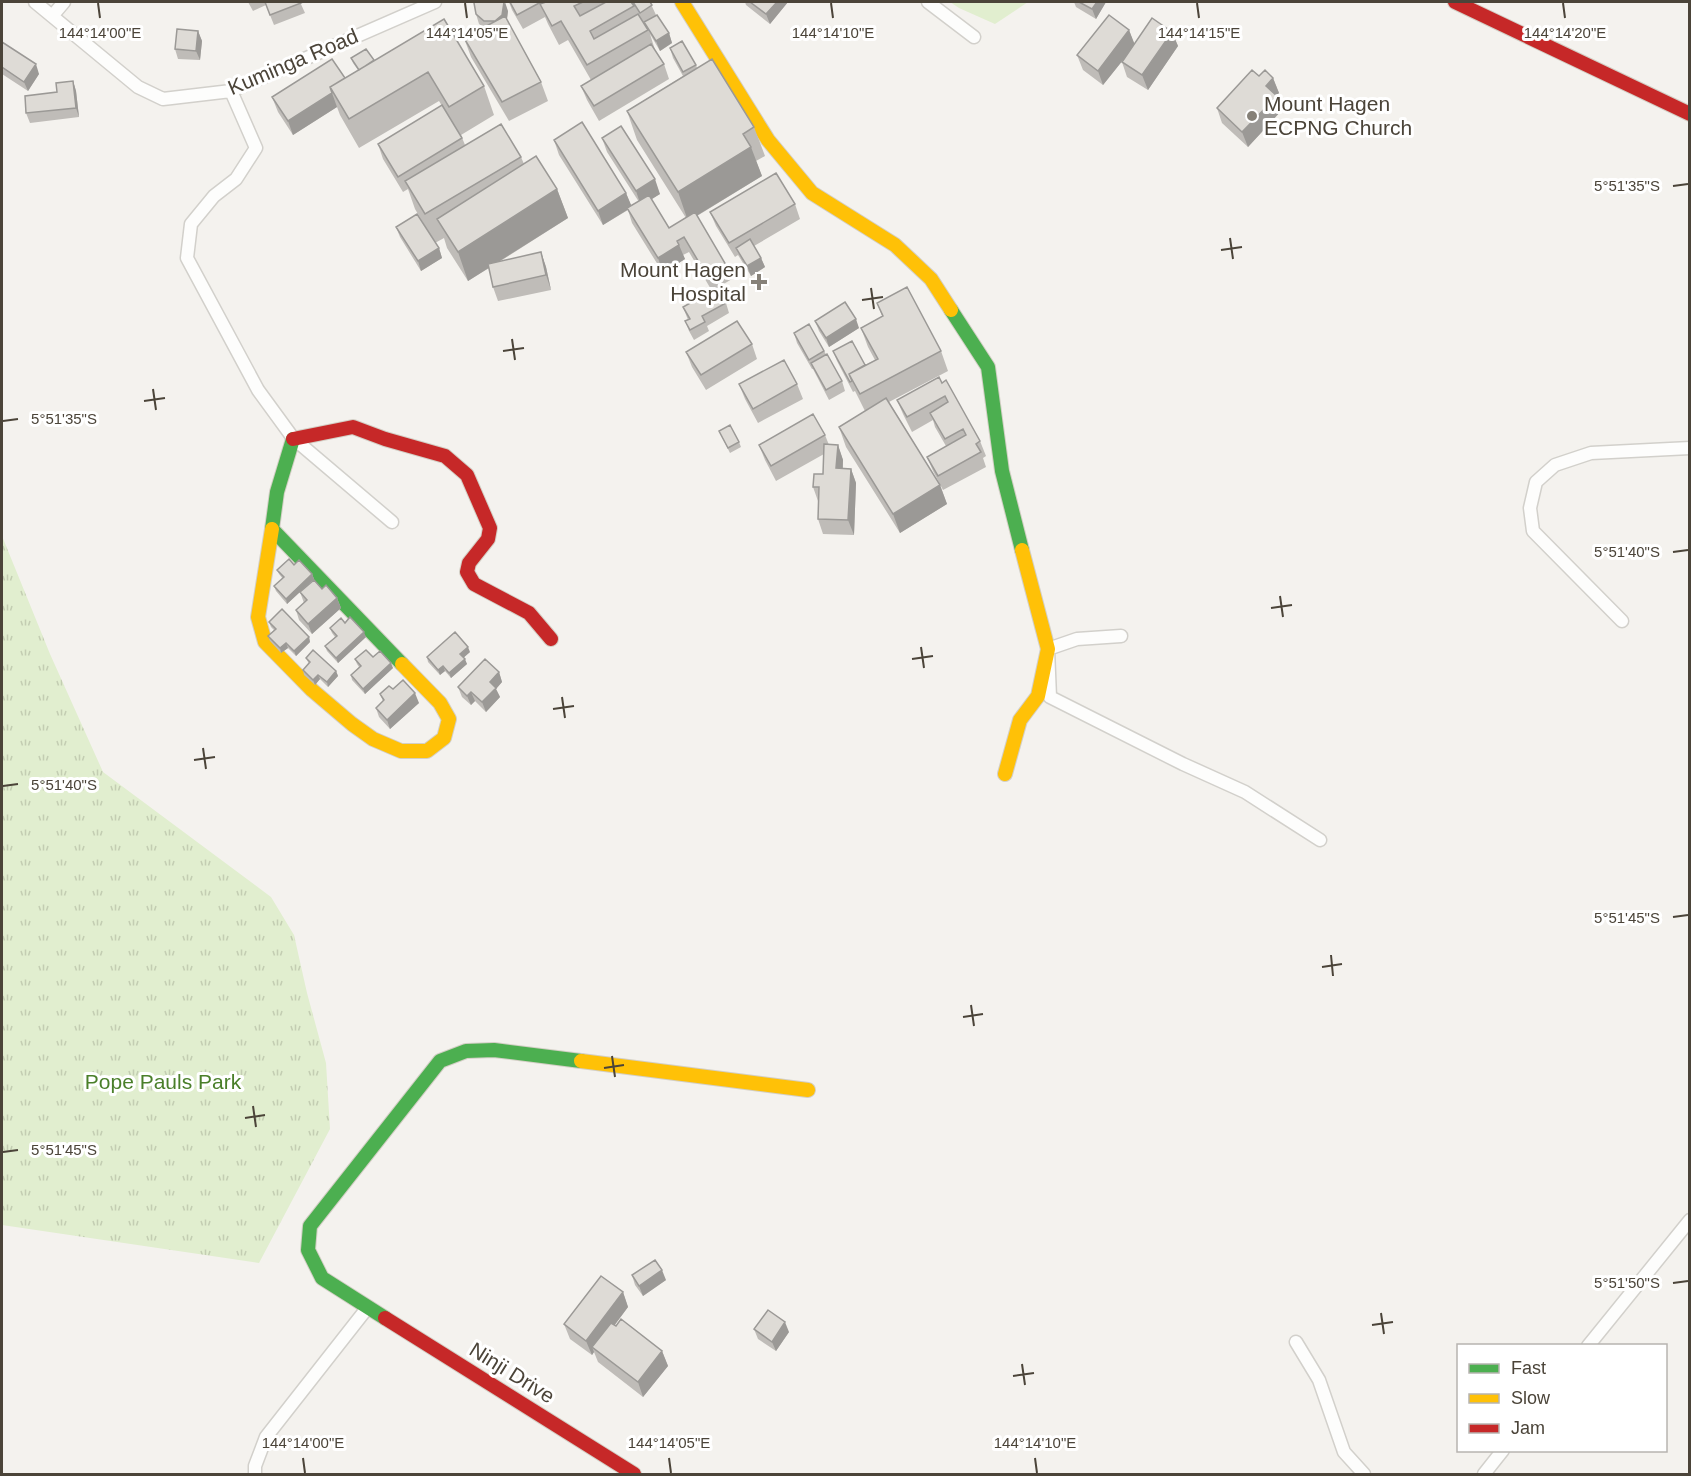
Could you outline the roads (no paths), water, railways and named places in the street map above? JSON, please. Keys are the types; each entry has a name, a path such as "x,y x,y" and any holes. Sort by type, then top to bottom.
{"street":[{"name":"Kuminga Road","path":"36,2 138,87 163,99 231,91 435,2"},
{"path":"53,15 64,2"},
{"path":"682,2 768,140 812,193 895,245 931,279 988,368 1002,471 1048,649 1050,697 1183,764 1245,792 1320,840"},
{"path":"928,2 974,37"},
{"path":"1455,2 1689,114"},
{"path":"231,91 256,148 236,178 214,196 191,224 187,258 258,390 293,438 392,522"},
{"path":"293,438 329,434 353,427 444,456 467,475 490,528 488,539 469,563 467,573 474,584 529,613 551,639"},
{"path":"272,529 440,703 449,719 444,738 427,751 401,751 373,739 312,690 265,642 258,617 277,492 293,438"},
{"path":"1622,621 1533,531 1530,508 1536,482 1555,465 1591,453 1689,448"},
{"path":"1048,649 1077,639 1122,636"},
{"path":"1005,774 1020,720 1038,696 1048,649"},
{"name":"Ninji Drive","path":"634,1474 322,1278 308,1250 310,1226 440,1060 466,1051 494,1050 808,1090"},
{"path":"1590,1344 1689,1220"},
{"path":"255,1474 255,1466 266,1437 368,1307"},
{"path":"1296,1342 1319,1380 1344,1452 1364,1474"},
{"path":"1484,1474 1501,1452"}],"place":[{"name":"Mount Hagen ECPNG Church","path":"1252,116"},
{"name":"Mount Hagen Hospital","path":"759,282"}],"park label":[{"name":"Pope Pauls Park","path":"163,1082"}]}
